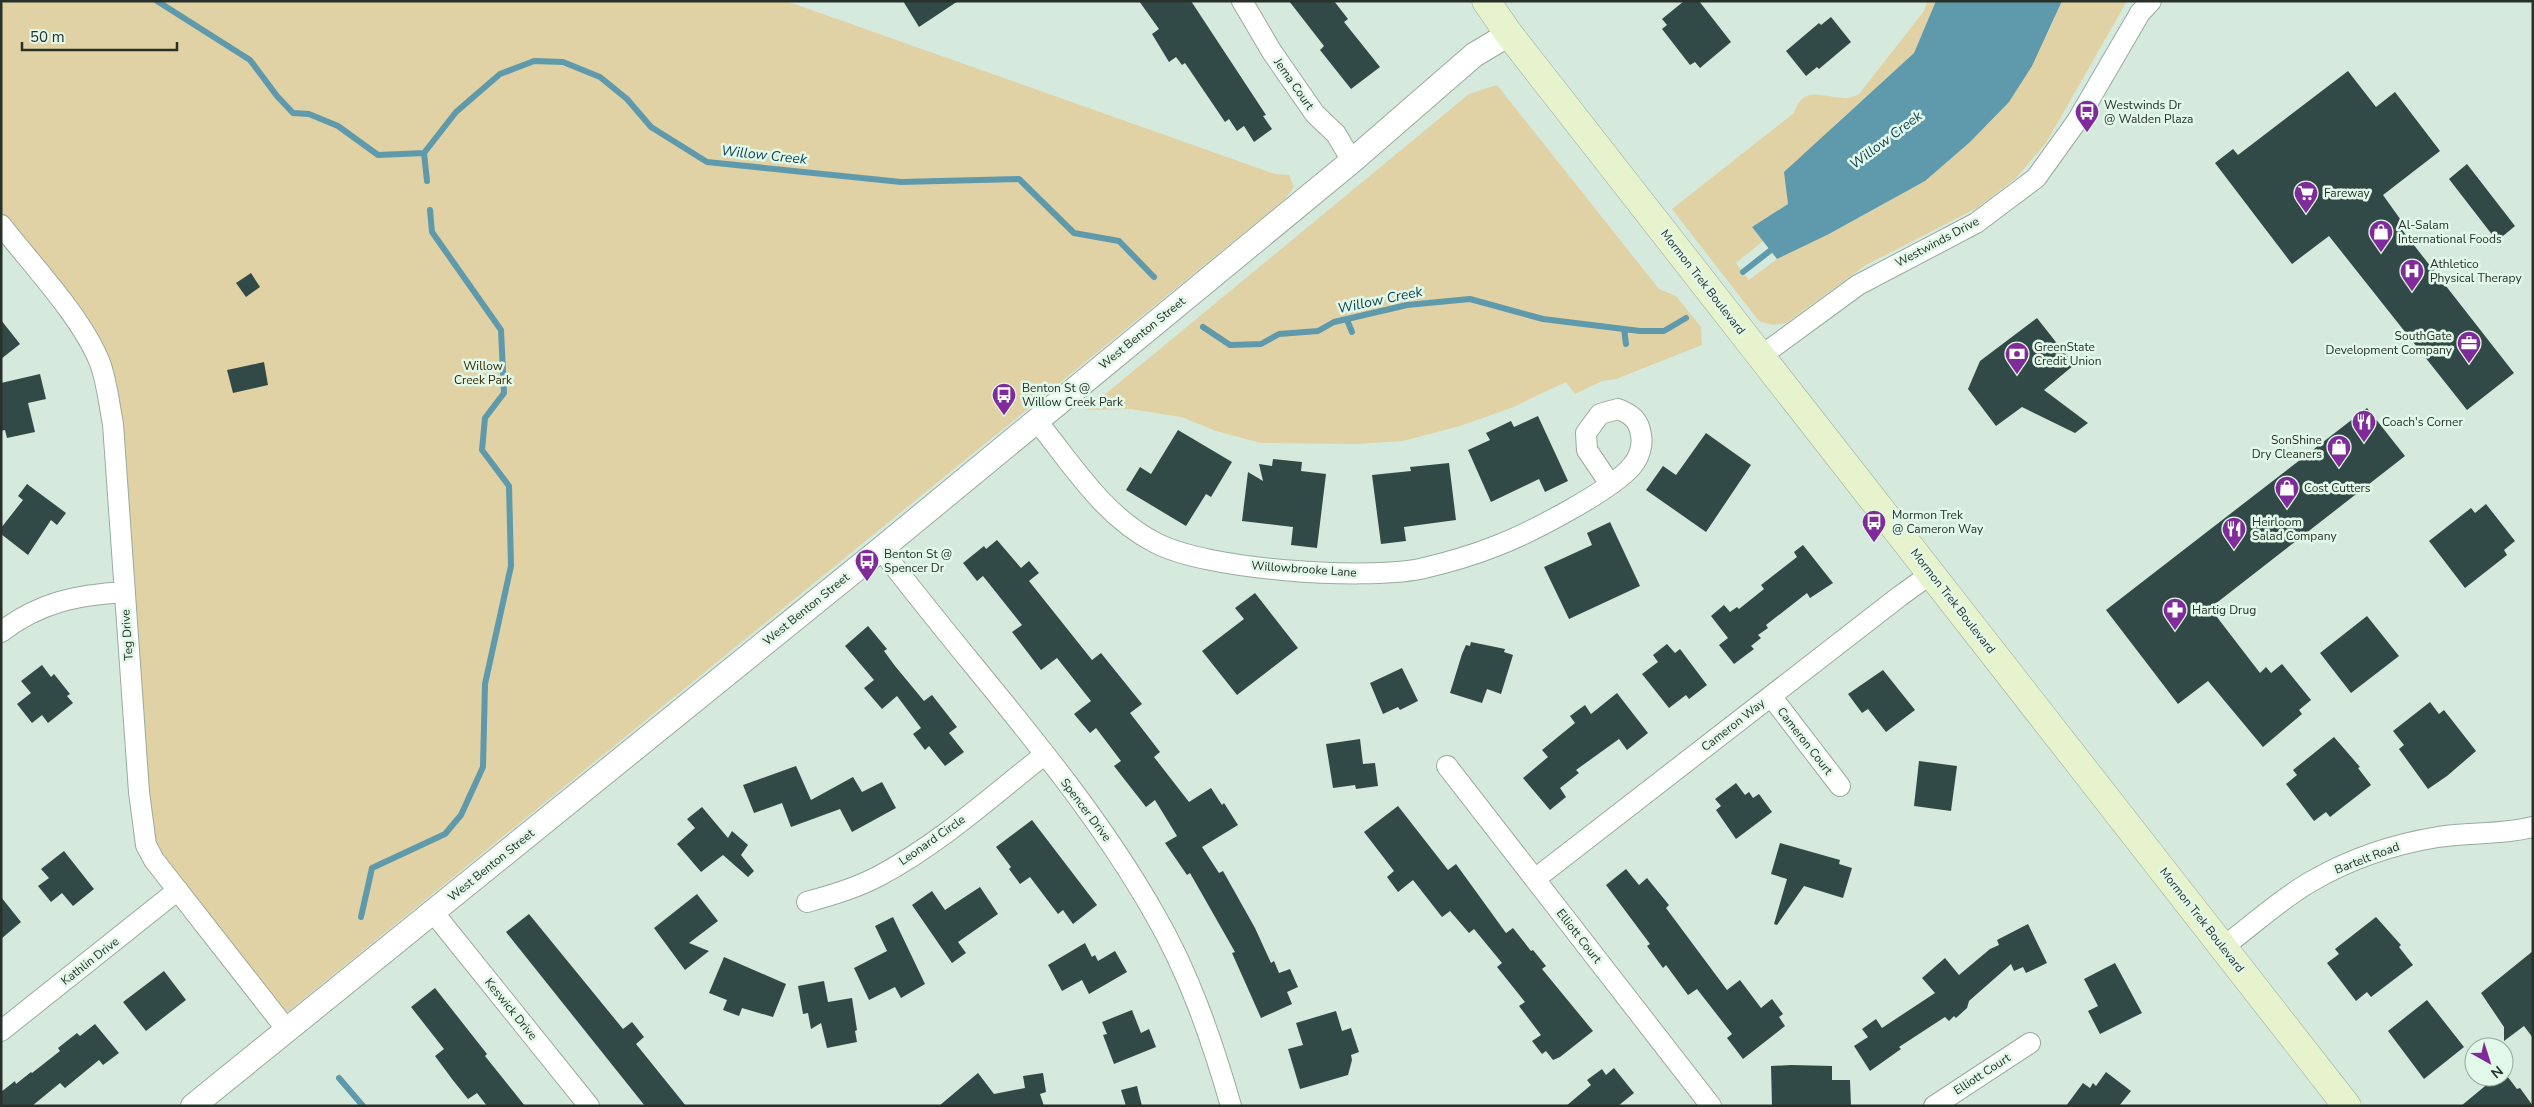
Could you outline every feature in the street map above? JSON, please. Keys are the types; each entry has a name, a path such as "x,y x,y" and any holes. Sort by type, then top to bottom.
{"main road":[{"name":"Mormon Trek Boulevard","path":"1486,1 1509,34 2347,1106"}],"street":[{"name":"Jema Court","path":"1242,1 1272,52 1315,114 1336,134 1352,161"},
{"name":"Westwinds Drive","path":"1761,356 1858,285 1976,223 2036,178 2077,121 2140,13 2151,1"},
{"name":"West Benton Street","path":"193,1106 881,548 1352,161 1474,56 1509,34"},
{"name":"Teg Drive","path":"1,225 76,321 91,343 101,366 113,424 143,828 146,845 154,860 288,1030"},
{"name":"Willowbrooke Lane","path":"1036,420 1105,507 1130,528 1157,544 1187,555 1244,564 1349,574 1373,574 1418,569 1456,560 1498,546 1570,510 1610,484"},
{"name":"Spencer Drive","path":"881,548 1096,821 1155,914 1176,955 1213,1044 1231,1106"},
{"name":"Cameron Way","path":"1535,878 1932,573"},
{"path":"1,632 40,608 71,598 125,592"},
{"name":"Cameron Court","path":"1771,696 1840,786"},
{"name":"Leonard Circle","path":"807,902 846,890 878,876 919,852 1044,755"},
{"name":"Elliott Court","path":"1448,766 1535,878 1702,1103"},
{"name":"Bartelt Road","path":"2223,947 2305,885 2365,857 2399,845 2439,837 2515,831 2533,826"},
{"name":"Kathlin Drive","path":"1,1031 178,890"},
{"name":"Keswick Drive","path":"432,912 589,1106"},
{"name":"Elliott Court","path":"1934,1106 2030,1043"}],"green space":[{"name":"Willow Creek Park","path":"1,1 786,1 1275,174 1289,175 1294,187 1284,200 279,1019 154,860 101,365 1,225"},
{"path":"1927,1 1936,1 1914,53 1838,122 1788,204 1752,227 1763,241 1736,263 1749,280 1777,259 1829,234 1925,181 2048,33 2062,1 2127,1 2046,143 2016,178 1977,208 1866,265 1786,323 1772,325 1759,321 1672,209 1794,113 1802,99 1814,95 1845,98 1859,94 1924,11"},
{"path":"1497,85 1659,289 1676,296 1701,327 1702,345 1616,379 1602,381 1575,394 1566,382 1511,408 1460,426 1403,441 1355,444 1261,443 1216,431 1181,417 1131,409 1086,410 1469,94"}],"water":[{"path":"1936,1 2062,1 2032,66 2009,102 1970,142 1925,181 1829,234 1777,259 1752,227 1788,204 1784,172 1914,53"}],"building":[{"path":"903,1 958,1 919,27"},
{"path":"1139,1 1191,1 1266,115 1263,116 1272,129 1254,142 1244,126 1237,131 1229,119 1225,122 1185,63 1182,65 1176,57 1169,62 1152,34 1159,29"},
{"path":"1289,1 1334,1 1348,19 1344,22 1380,67 1351,89 1320,50 1324,46"},
{"path":"1684,1 1699,1 1731,42 1700,68 1695,62 1690,65 1662,29 1667,25 1662,19"},
{"path":"1831,17 1851,42 1819,69 1817,67 1806,76 1786,51 1819,23 1821,25"},
{"name":"Fareway","path":"2348,71 2376,107 2395,92 2440,151 2383,195 2403,223 2399,226 2514,373 2467,410 2329,236 2292,264 2215,163 2233,149 2238,155"},
{"path":"2467,164 2515,226 2497,241 2449,179"},
{"path":"251,273 260,287 246,297 236,283"},
{"name":"GreenState Credit Union","path":"2037,318 2074,365 2044,390 2088,423 2075,433 2022,407 1996,426 1968,389 1980,361"},
{"path":"1,320 20,344 1,359"},
{"path":"264,362 268,385 233,393 227,370"},
{"path":"40,374 46,399 28,403 35,432 7,438 5,430 1,431 1,383"},
{"path":"2367,408 2405,456 2210,608 2260,673 2266,667 2271,673 2282,664 2311,700 2299,710 2302,714 2263,747 2208,681 2178,704 2106,610"},
{"path":"1538,416 1568,481 1545,492 1539,479 1491,502 1468,450 1490,440 1486,433 1511,421 1514,427"},
{"path":"1178,430 1232,462 1211,497 1206,494 1186,526 1126,490 1140,467 1151,474"},
{"path":"1706,433 1751,465 1706,532 1646,490 1663,466 1676,475"},
{"path":"1273,459 1302,462 1301,471 1326,474 1317,548 1291,545 1293,527 1242,521 1248,472 1263,481 1259,464 1272,466"},
{"path":"1449,463 1456,520 1404,527 1406,541 1381,544 1372,475 1411,471 1410,467"},
{"path":"27,484 66,513 57,525 51,520 28,555 1,534 1,528 23,500 18,496"},
{"path":"2486,504 2515,541 2504,550 2507,555 2465,588 2429,541 2471,508 2475,513"},
{"path":"1610,522 1640,586 1569,619 1544,567 1592,545 1587,533"},
{"path":"997,540 1021,568 1029,561 1039,573 1029,581 1092,660 1101,653 1142,704 1130,713 1160,752 1154,757 1189,802 1211,788 1222,805 1224,803 1238,825 1202,847 1219,873 1223,871 1255,928 1271,963 1274,961 1279,973 1290,969 1298,987 1287,992 1292,1004 1261,1018 1232,953 1235,952 1190,873 1187,875 1165,843 1177,836 1155,800 1146,807 1114,766 1121,761 1096,728 1090,733 1074,714 1091,701 1057,658 1041,670 1012,632 1022,625 983,576 977,581 963,563 984,546 986,549"},
{"path":"1803,545 1833,583 1810,598 1807,593 1766,625 1768,628 1758,635 1761,638 1751,646 1754,649 1734,664 1719,645 1728,638 1711,616 1724,605 1730,612 1737,607 1739,609 1764,589 1761,585 1797,557 1794,552"},
{"path":"1255,593 1298,648 1237,695 1202,651 1244,619 1235,608"},
{"path":"2367,616 2399,656 2351,693 2320,653"},
{"path":"868,626 887,649 884,651 895,666 924,701 932,695 957,727 949,733 964,752 945,766 929,746 925,750 913,734 921,728 897,696 882,709 864,688 874,680 845,646"},
{"path":"1471,642 1505,649 1504,652 1513,655 1501,694 1487,689 1482,703 1450,693 1462,654 1466,645 1470,646"},
{"path":"1667,644 1675,653 1680,649 1707,685 1689,699 1686,695 1669,708 1642,674 1658,662 1653,655"},
{"path":"42,665 51,677 54,674 70,694 67,696 73,703 48,723 42,715 32,723 17,704 31,693 21,681"},
{"path":"1402,668 1418,701 1400,710 1398,707 1383,714 1370,683"},
{"path":"1883,670 1915,710 1886,732 1868,709 1862,713 1848,694"},
{"path":"1617,693 1648,733 1627,750 1619,739 1576,770 1579,773 1560,788 1566,797 1550,810 1523,778 1548,757 1542,750 1575,723 1570,716 1585,705 1591,714"},
{"path":"2430,702 2439,714 2444,710 2476,751 2447,776 2428,789 2399,749 2404,745 2393,731"},
{"path":"2334,737 2360,767 2358,768 2371,785 2330,817 2326,812 2314,821 2286,784 2297,775 2293,770"},
{"path":"1360,739 1363,764 1375,763 1378,786 1356,789 1355,785 1333,788 1326,744"},
{"path":"1919,761 1957,766 1951,811 1914,806"},
{"path":"796,766 811,800 853,777 862,792 882,782 896,808 852,832 840,809 791,827 782,803 754,813 743,785"},
{"path":"1736,783 1745,795 1749,792 1753,798 1759,794 1772,812 1736,839 1716,810 1721,806 1715,799"},
{"path":"1398,806 1448,870 1456,864 1506,933 1513,928 1531,951 1533,950 1546,966 1542,969 1593,1031 1560,1057 1553,1060 1546,1051 1542,1054 1532,1041 1541,1035 1519,1006 1525,1002 1497,967 1502,963 1474,929 1469,933 1450,911 1442,917 1413,880 1398,892 1387,877 1394,871 1364,832"},
{"path":"702,807 728,838 732,831 748,845 741,855 754,871 748,877 723,855 701,872 677,844 695,828 687,819"},
{"path":"1032,820 1097,905 1073,924 1063,910 1058,914 1030,877 1020,884 1009,869 1011,867 996,847"},
{"path":"1780,843 1840,860 1839,864 1852,868 1843,898 1804,886 1777,925 1774,924 1787,879 1771,874"},
{"path":"64,851 94,889 73,906 62,893 51,902 38,886 49,878 41,869"},
{"path":"1626,869 1639,885 1647,878 1669,905 1666,908 1727,990 1740,980 1761,1008 1772,999 1783,1014 1779,1017 1785,1026 1743,1059 1727,1038 1732,1034 1697,989 1688,995 1666,965 1663,968 1647,946 1650,944 1606,885"},
{"path":"980,887 998,914 958,942 966,953 952,963 912,905 932,891 945,910"},
{"path":"697,894 718,921 689,943 709,951 685,970 654,928"},
{"path":"1,897 21,922 1,939"},
{"path":"529,914 623,1029 632,1022 644,1037 636,1044 686,1106 645,1106 506,932"},
{"path":"893,917 925,984 901,998 895,987 869,1000 854,968 887,951 875,926"},
{"path":"2376,917 2401,945 2399,947 2413,965 2371,997 2367,992 2356,1001 2327,963 2339,954 2335,949"},
{"path":"2028,924 2047,963 2026,973 2023,967 2014,971 2011,964 1969,1001 1967,1008 1956,1018 1954,1016 1949,1021 1945,1017 1899,1047 1901,1049 1870,1071 1854,1046 1868,1037 1862,1029 1876,1019 1882,1028 1935,993 1922,978 1945,958 1959,975 1990,949 1999,945 1997,940"},
{"path":"1085,943 1092,957 1095,955 1098,961 1115,951 1127,972 1089,994 1082,980 1062,991 1048,965"},
{"path":"2533,951 2533,1038 2524,1026 2509,1037 2504,1037 2504,1027 2481,993"},
{"path":"724,957 786,984 773,1017 742,1008 739,1016 723,1010 727,1000 709,993"},
{"path":"2115,963 2142,1013 2100,1034 2088,1011 2098,1006 2084,979"},
{"path":"164,971 186,1000 146,1031 123,1002"},
{"path":"824,981 828,1002 852,998 857,1042 827,1048 821,1023 811,1029 808,1013 803,1014 798,986"},
{"path":"435,988 525,1106 487,1106 477,1093 468,1099 452,1079 435,1056 444,1049 411,1007"},
{"path":"2427,1000 2464,1047 2424,1079 2388,1031"},
{"path":"1132,1010 1141,1033 1149,1029 1156,1047 1114,1064 1103,1035 1107,1034 1102,1022"},
{"path":"1336,1011 1342,1031 1351,1028 1359,1052 1351,1055 1352,1060 1348,1075 1300,1089 1288,1049 1303,1045 1296,1023"},
{"path":"95,1024 119,1053 103,1065 99,1060 65,1088 60,1083 32,1106 1,1106 1,1092 15,1081 16,1084 32,1073 60,1051 58,1048 77,1033 80,1036"},
{"path":"1771,1066 1832,1066 1832,1080 1850,1080 1851,1106 1772,1106"},
{"path":"1614,1068 1634,1093 1618,1106 1566,1106 1591,1085 1587,1080 1602,1069 1606,1075"},
{"path":"2106,1072 2131,1091 2119,1106 2066,1106 2083,1083 2090,1088 2093,1083 2096,1086"},
{"path":"978,1073 994,1094 1025,1088 1023,1076 1043,1073 1046,1092 1040,1094 1044,1106 939,1106"},
{"path":"2514,1085 2517,1089 2520,1088 2533,1106 2461,1106 2484,1087 2514,1087"},
{"path":"1137,1086 1142,1106 1126,1106 1121,1090"}],"waterway":[{"name":"Willow Creek","path":"157,1 250,60 277,96 293,113 309,114 338,126 378,155 424,153 456,112 500,74 534,61 563,62 600,77 627,99 651,127 707,162 901,182 1019,179 1074,233 1119,241 1154,277"},
{"path":"424,153 427,181"},
{"path":"361,917 372,868 445,834 461,815 483,767 485,684 511,566 509,486 482,450 485,418 504,393 501,330 432,232 430,210"},
{"name":"Willow Creek","path":"1743,272 1776,246"},
{"name":"Willow Creek","path":"1203,327 1230,345 1261,344 1279,334 1318,331 1334,322 1407,305 1470,299 1543,319 1640,331 1664,331 1686,318"},
{"path":"1347,320 1352,332"},
{"path":"1624,329 1626,344"},
{"path":"339,1078 363,1106"}],"place":[{"name":"Westwinds Dr @ Walden Plaza","path":"2087,133"},
{"name":"Fareway","path":"2306,214"},
{"name":"Al-Salam International Foods","path":"2381,253"},
{"name":"Athletico Physical Therapy","path":"2412,292"},
{"name":"SouthGate Development Company","path":"2469,364"},
{"name":"GreenState Credit Union","path":"2017,375"},
{"name":"Benton St @ Willow Creek Park","path":"1004,416"},
{"name":"Coach's Corner","path":"2364,443"},
{"name":"SonShine Dry Cleaners","path":"2339,468"},
{"name":"Cost Cutters","path":"2287,509"},
{"name":"Mormon Trek @ Cameron Way","path":"1874,543"},
{"name":"Heirloom Salad Company","path":"2234,550"},
{"name":"Benton St @ Spencer Dr","path":"867,582"},
{"name":"Hartig Drug","path":"2175,631"}]}
